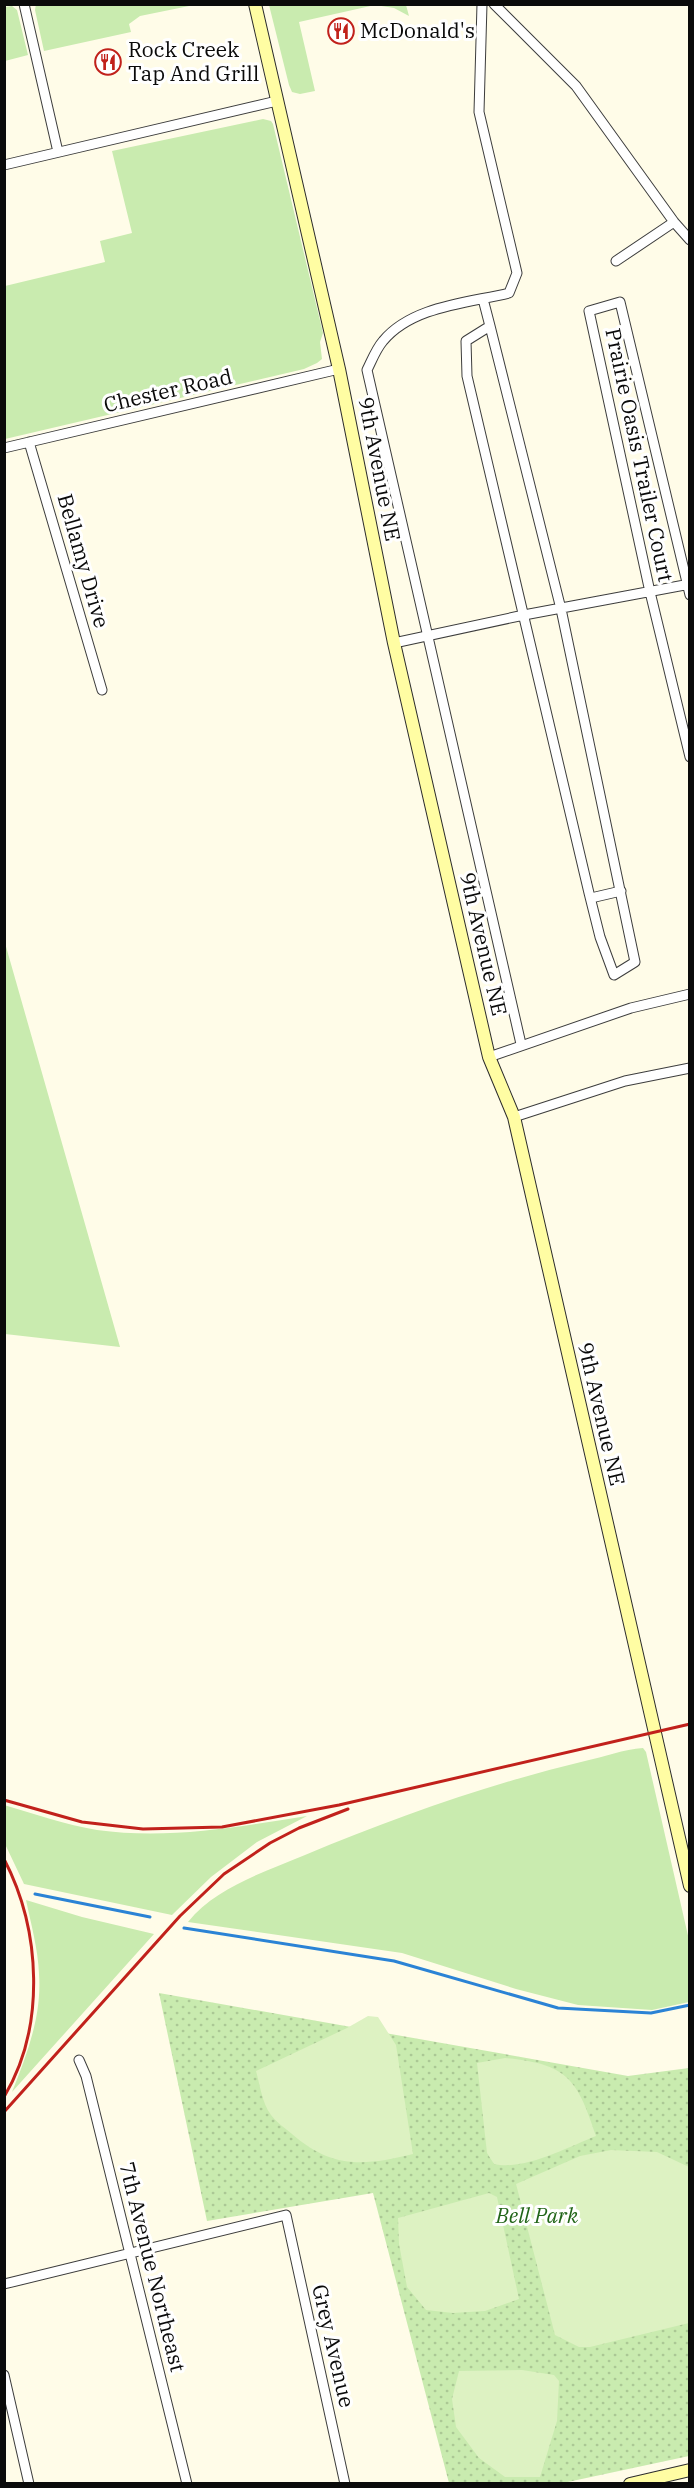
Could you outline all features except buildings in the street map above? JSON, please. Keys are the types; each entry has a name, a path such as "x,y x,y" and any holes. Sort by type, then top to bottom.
{"street":[{"path":"24,4 58,152"},
{"name":"9th Avenue NE","path":"255,4 339,369 393,643 489,1057 514,1118 690,1886"},
{"path":"482,4 479,112 517,273 509,293 421,315 398,327 383,341 367,370 521,1044"},
{"path":"494,4 576,86 674,222 690,240"},
{"path":"4,165 277,101"},
{"path":"616,261 674,222"},
{"path":"483,299 561,609 635,962 614,975 600,937 467,376 466,341 490,327"},
{"name":"Prairie Oasis Trailer Court","path":"690,595 620,302 589,311 650,592 690,757"},
{"name":"Chester Road","path":"4,448 339,369"},
{"name":"Bellamy Drive","path":"29,442 102,690"},
{"path":"393,643 688,584"},
{"path":"591,898 621,891"},
{"path":"489,1057 521,1044 631,1008 690,994"},
{"path":"514,1118 624,1082 690,1068"},
{"name":"7th Avenue Northeast","path":"79,2060 86,2076 131,2252 187,2484"},
{"name":"Grey Avenue","path":"131,2252 286,2215 345,2484"},
{"path":"4,2284 57,2273 131,2252"},
{"path":"4,2375 30,2484"},
{"path":"630,2484 690,2470"}],"green space":[{"path":"36,4 194,5 140,16 129,24 131,32 44,51 35,10"},
{"path":"269,5 375,5 299,22 315,91 300,94 292,92 289,85"},
{"path":"375,5 406,5 409,16 394,8"},
{"path":"12,6 17,10 28,55 5,61 5,7"},
{"path":"263,119 273,124 323,333 320,342 322,359 304,369 5,439 5,286 105,262 100,241 132,233 112,151"},
{"path":"5,943 120,1347 5,1334"},
{"path":"643,1748 646,1752 689,1940 689,2002 652,2010 578,2005 516,1989 402,1953 188,1922 212,1899 242,1882 374,1828 443,1802 514,1780 621,1751"},
{"path":"4,1805 97,1830 150,1834 202,1831 307,1816 257,1842 211,1877 172,1915 24,1884 5,1844"},
{"path":"26,1900 82,1917 154,1934 12,2092 32,2035 38,2005 37,1955"},
{"name":"Bell Park","path":"159,1993 628,2076 689,2068 689,2456 563,2483 449,2483 373,2193 207,2221"},
{"path":"368,2016 378,2017 396,2045 413,2154 379,2161 349,2162 321,2154 275,2120 265,2105 256,2071"},
{"path":"505,2058 543,2065 567,2078 582,2100 596,2136 532,2161 519,2164 494,2164 487,2153 477,2063"},
{"path":"611,2150 657,2152 689,2167 689,2323 590,2347 579,2347 555,2335 516,2184 580,2156"},
{"path":"489,2193 497,2197 519,2299 485,2311 453,2313 426,2310 407,2287 399,2244 398,2218"},
{"path":"522,2370 554,2375 559,2381 557,2421 540,2477 505,2477 479,2458 456,2427 452,2399 459,2371"}],"waterway":[{"path":"35,1894 150,1917"},
{"path":"184,1928 394,1961 558,2008 651,2013 690,2005"}],"railway":[{"path":"4,1800 82,1822 143,1829 222,1827 339,1805 690,1724"},
{"path":"4,2112 180,1916 224,1874 270,1843 299,1828 348,1809"},
{"path":"4,1859 26,1916 34,1978 27,2040 18,2070 4,2097"}],"place":[{"name":"McDonald's","path":"341,31"},
{"name":"Rock Creek Tap And Grill","path":"108,62"}]}
